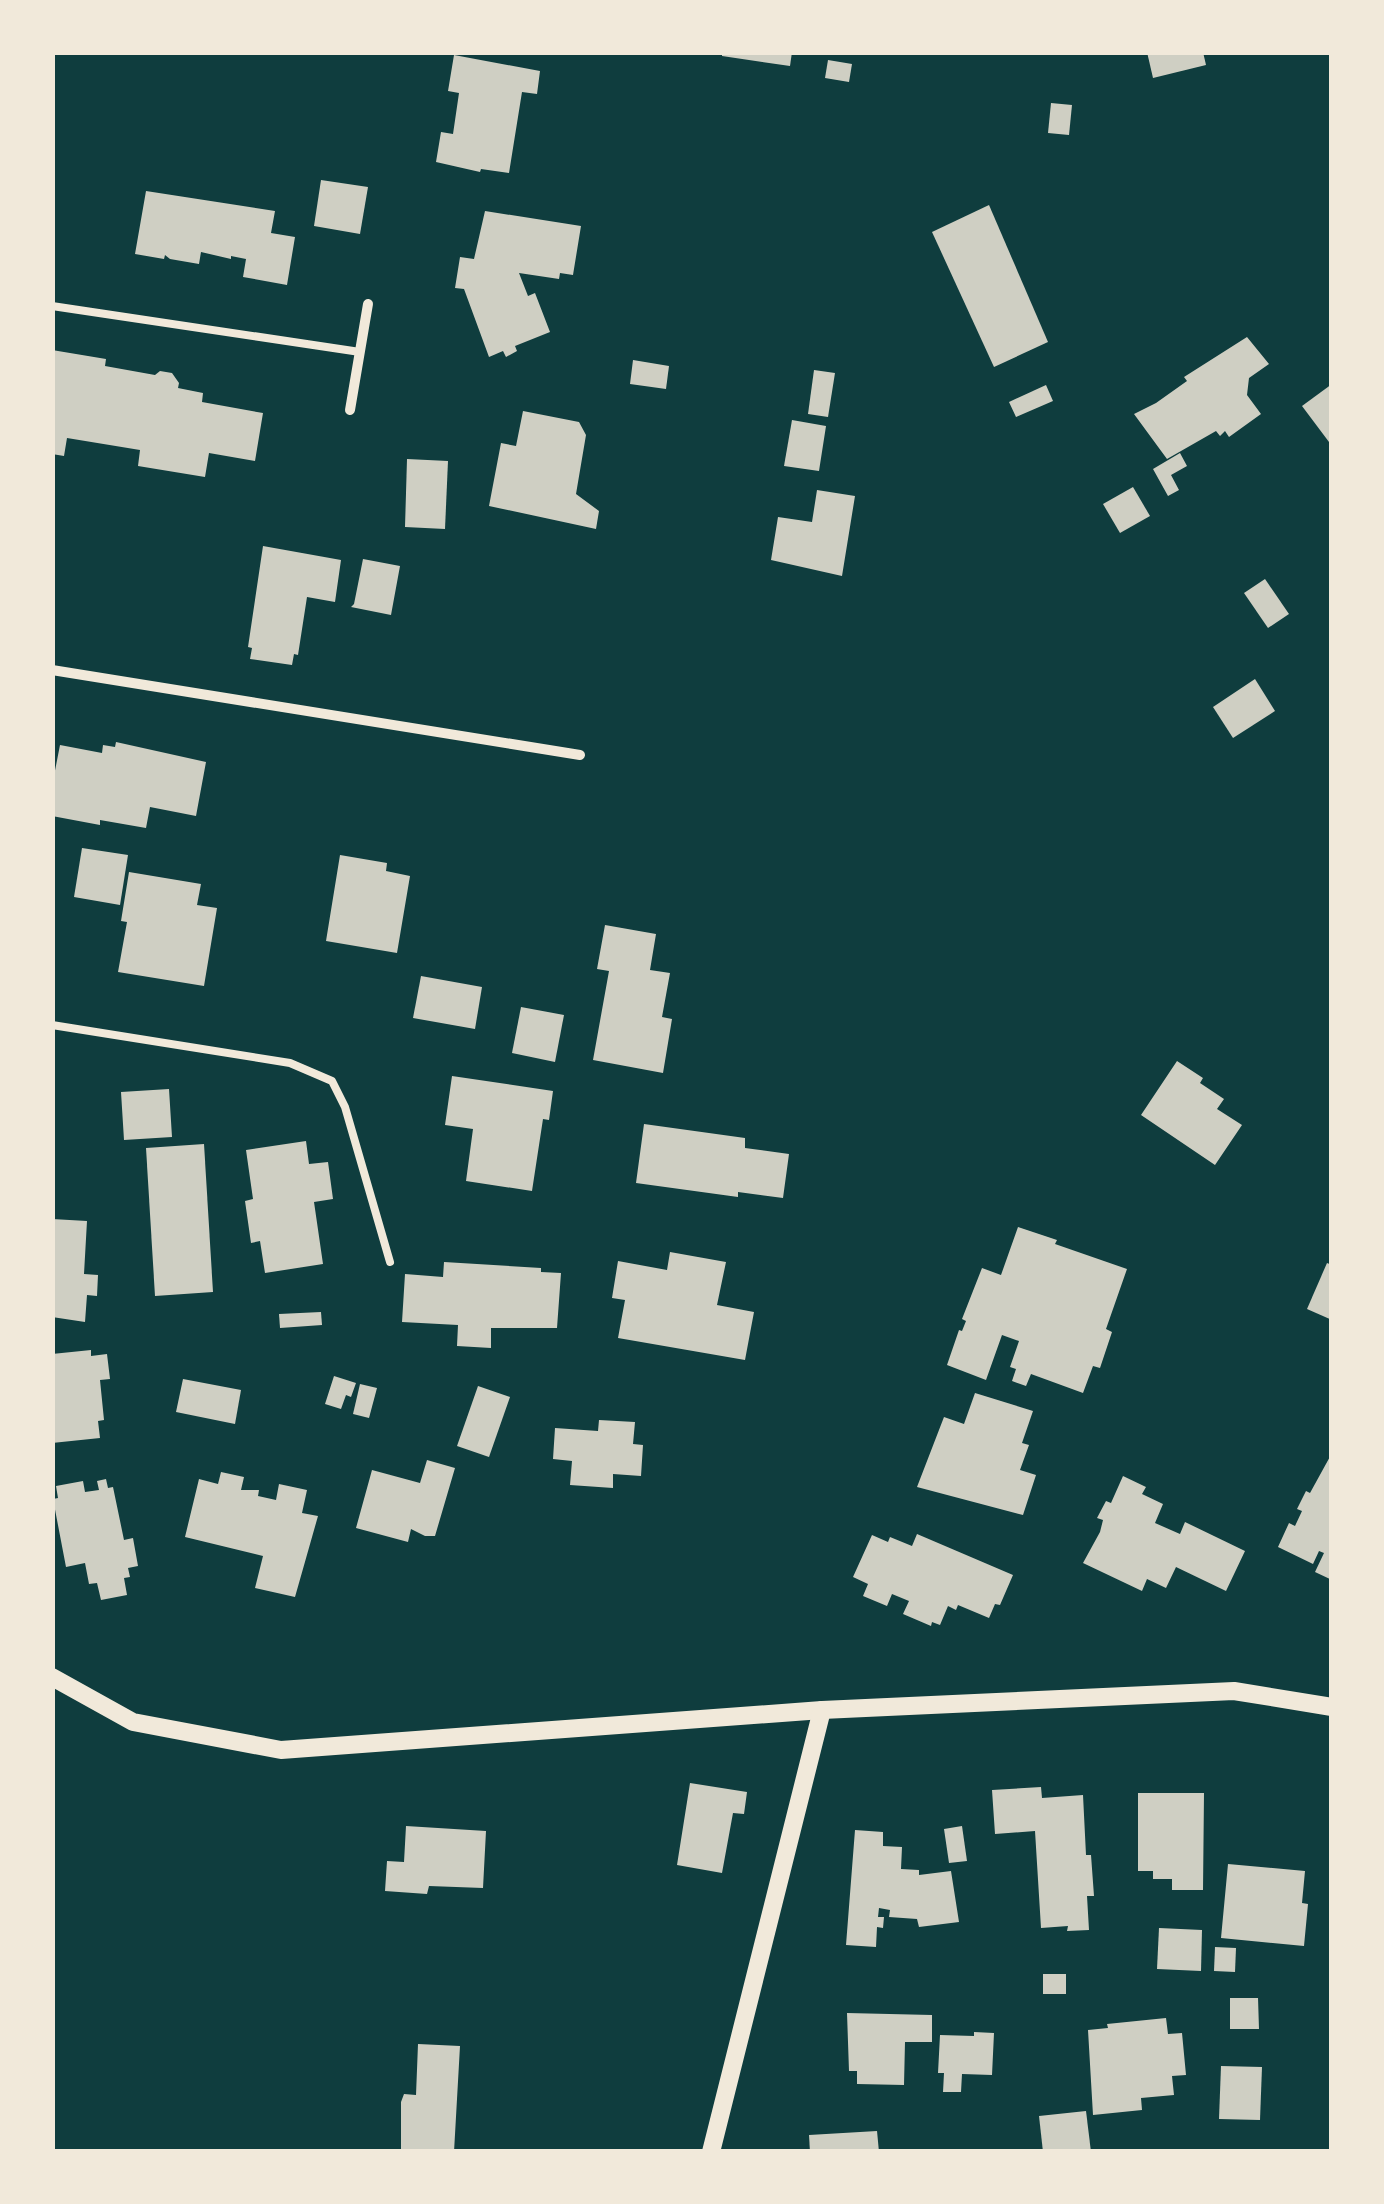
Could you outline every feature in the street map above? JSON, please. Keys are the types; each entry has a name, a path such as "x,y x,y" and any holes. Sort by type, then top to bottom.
{"street":[{"path":"350,410 368,304"},
{"path":"52,670 580,755"},
{"path":"52,1677 133,1722 281,1750 822,1710 1234,1692 1332,1707"},
{"path":"711,2152 822,1710"}],"lane":[{"path":"52,306 360,352"},
{"path":"52,1025 290,1063 332,1081 345,1108 390,1262"}],"building":[{"path":"722,52 792,52 790,66 722,56"},
{"path":"1147,52 1203,52 1206,65 1153,78"},
{"path":"454,55 540,71 537,94 522,92 509,173 481,169 480,172 436,162 441,132 453,134 459,93 448,91"},
{"path":"828,60 852,64 849,82 825,78"},
{"path":"1051,103 1072,105 1069,135 1048,133"},
{"path":"321,180 368,187 360,234 314,226"},
{"path":"146,191 275,211 271,233 295,237 287,285 243,277 246,259 201,252 199,264 165,255 164,259 135,254"},
{"path":"989,205 1048,342 994,367 932,232"},
{"path":"485,211 581,226 573,275 560,273 559,279 519,273 528,296 535,293 550,332 515,346 517,351 506,357 503,351 489,357 464,289 455,288 460,257 474,259"},
{"path":"1247,337 1269,364 1249,378 1247,395 1261,414 1229,437 1225,431 1220,436 1216,431 1167,459 1134,414 1156,403 1187,381 1184,377"},
{"path":"52,350 106,359 105,366 155,375 160,371 172,373 178,388 203,393 202,402 263,413 255,461 209,453 205,477 138,466 140,450 67,438 64,456 52,454"},
{"path":"633,360 669,366 666,389 630,384"},
{"path":"814,370 835,373 828,417 808,414"},
{"path":"1332,384 1332,446 1302,406"},
{"path":"1046,385 1053,401 1016,417 1009,402"},
{"path":"523,411 579,422 586,435 576,494 599,511 596,529 489,506 501,443 516,446"},
{"path":"792,420 826,426 819,471 784,466"},
{"path":"1180,453 1187,466 1171,475 1179,490 1168,496 1153,469"},
{"path":"407,459 448,461 445,529 405,527"},
{"path":"1133,487 1150,516 1120,533 1103,504"},
{"path":"817,490 855,496 842,576 771,560 778,517 812,522"},
{"path":"263,546 341,560 335,602 307,597 298,655 294,654 292,665 250,659 252,648 248,647"},
{"path":"363,559 400,566 391,615 351,607"},
{"path":"1265,579 1289,614 1268,628 1244,593"},
{"path":"1255,679 1275,711 1233,738 1213,707"},
{"path":"116,742 206,762 196,816 150,807 146,828 52,816 52,786 60,745 102,753 103,745 115,747"},
{"path":"82,848 128,855 120,905 74,897"},
{"path":"340,855 387,863 386,871 410,876 397,953 326,941"},
{"path":"129,872 201,884 197,905 217,908 204,986 118,972 127,922 121,921"},
{"path":"605,925 656,934 650,970 670,973 662,1017 672,1019 663,1073 593,1060 609,971 597,969"},
{"path":"421,976 482,987 475,1029 413,1018"},
{"path":"521,1007 564,1015 555,1062 512,1053"},
{"path":"1177,1061 1203,1078 1200,1083 1224,1099 1217,1109 1242,1125 1215,1165 1141,1115"},
{"path":"452,1076 553,1091 549,1120 543,1119 532,1191 466,1181 473,1129 445,1125"},
{"path":"169,1089 172,1137 124,1140 121,1092"},
{"path":"644,1124 745,1138 745,1148 789,1154 783,1198 738,1192 738,1197 636,1183"},
{"path":"306,1141 309,1164 328,1162 333,1199 314,1202 323,1264 265,1273 260,1241 251,1243 245,1201 253,1199 246,1150"},
{"path":"204,1144 213,1292 155,1296 146,1148"},
{"path":"52,1219 87,1221 84,1274 98,1275 97,1296 87,1295 85,1322 52,1317"},
{"path":"1018,1227 1127,1269 1106,1329 1112,1332 1100,1368 1093,1366 1083,1393 1031,1374 1026,1386 1012,1381 1016,1369 1010,1367 1019,1341 1002,1335 986,1380 947,1365 982,1268 1001,1275"},
{"path":"670,1252 726,1262 717,1305 754,1312 745,1360 618,1338 625,1300 612,1298 618,1261 667,1270"},
{"path":"444,1262 541,1268 541,1272 561,1273 557,1328 491,1328 491,1348 457,1346 458,1325 402,1322 405,1274 443,1277"},
{"path":"1327,1263 1332,1265 1332,1320 1307,1309"},
{"path":"321,1312 322,1325 280,1328 279,1314"},
{"path":"91,1350 91,1356 107,1354 110,1379 100,1380 104,1420 98,1421 100,1438 52,1443 52,1354"},
{"path":"334,1376 356,1383 341,1409 325,1404"},
{"path":"183,1379 241,1390 235,1424 176,1412"},
{"path":"360,1384 377,1388 369,1418 353,1414"},
{"path":"478,1386 510,1397 489,1457 457,1446"},
{"path":"975,1393 1033,1411 1022,1443 1029,1445 1020,1470 1036,1475 1023,1515 917,1487 944,1417 964,1424"},
{"path":"599,1420 635,1422 633,1444 643,1445 641,1476 613,1474 613,1488 570,1485 572,1461 553,1459 555,1428 598,1431"},
{"path":"1332,1453 1332,1580 1315,1572 1324,1553 1319,1551 1313,1564 1278,1547 1289,1523 1295,1526 1302,1511 1297,1509 1306,1491 1310,1493"},
{"path":"427,1460 455,1468 435,1536 411,1529 408,1542 356,1528 372,1470 420,1483"},
{"path":"221,1472 244,1477 241,1490 259,1490 258,1496 276,1500 279,1484 307,1490 302,1513 318,1516 295,1597 255,1588 263,1556 185,1537 199,1479 218,1484"},
{"path":"1123,1476 1146,1487 1142,1494 1163,1504 1155,1523 1180,1534 1185,1522 1245,1551 1226,1591 1176,1567 1166,1588 1147,1579 1142,1591 1083,1563 1100,1532 1103,1520 1097,1518 1106,1501 1111,1503"},
{"path":"106,1479 108,1488 113,1487 124,1540 133,1538 138,1566 128,1568 130,1577 124,1578 127,1595 101,1600 97,1583 89,1584 85,1563 66,1567 53,1499 58,1498 56,1486 83,1481 85,1492 99,1490 97,1481"},
{"path":"917,1534 1013,1575 1000,1605 995,1604 989,1618 958,1605 956,1610 948,1606 940,1625 932,1622 931,1626 903,1614 909,1601 892,1594 887,1606 863,1596 868,1584 853,1577 872,1535 912,1546"},
{"path":"690,1783 747,1792 744,1814 733,1813 722,1873 677,1865"},
{"path":"1041,1787 1042,1798 1083,1795 1086,1855 1091,1855 1094,1896 1087,1896 1089,1930 1067,1931 1068,1926 1041,1928 1035,1831 995,1834 992,1790"},
{"path":"1138,1793 1204,1793 1203,1890 1172,1890 1172,1879 1153,1879 1153,1871 1138,1871"},
{"path":"406,1826 486,1831 483,1888 429,1886 427,1894 385,1891 387,1861 404,1862"},
{"path":"962,1826 967,1861 949,1863 944,1829"},
{"path":"855,1830 883,1832 883,1846 902,1847 901,1869 919,1870 919,1875 951,1871 959,1922 919,1927 917,1919 889,1917 890,1910 879,1908 878,1917 884,1917 883,1928 877,1927 876,1947 846,1945"},
{"path":"1228,1864 1305,1871 1302,1903 1308,1904 1304,1946 1221,1938"},
{"path":"1159,1928 1202,1930 1201,1971 1157,1969"},
{"path":"1215,1947 1236,1948 1235,1972 1214,1971"},
{"path":"1043,1974 1066,1974 1066,1994 1043,1994"},
{"path":"1230,1998 1258,1998 1259,2029 1230,2029"},
{"path":"847,2013 932,2015 932,2042 905,2042 904,2085 857,2084 857,2071 849,2071"},
{"path":"1166,2018 1168,2034 1182,2033 1186,2075 1172,2076 1174,2095 1141,2098 1142,2110 1093,2115 1088,2030 1108,2028 1107,2024"},
{"path":"974,2032 994,2033 992,2075 962,2074 961,2092 943,2092 944,2073 938,2073 940,2035 974,2036"},
{"path":"418,2044 460,2046 454,2152 401,2152 401,2102 404,2094 416,2095"},
{"path":"1221,2066 1262,2067 1260,2120 1219,2119"},
{"path":"1086,2111 1091,2152 1043,2152 1039,2116"},
{"path":"877,2131 879,2152 810,2152 809,2135"}]}
